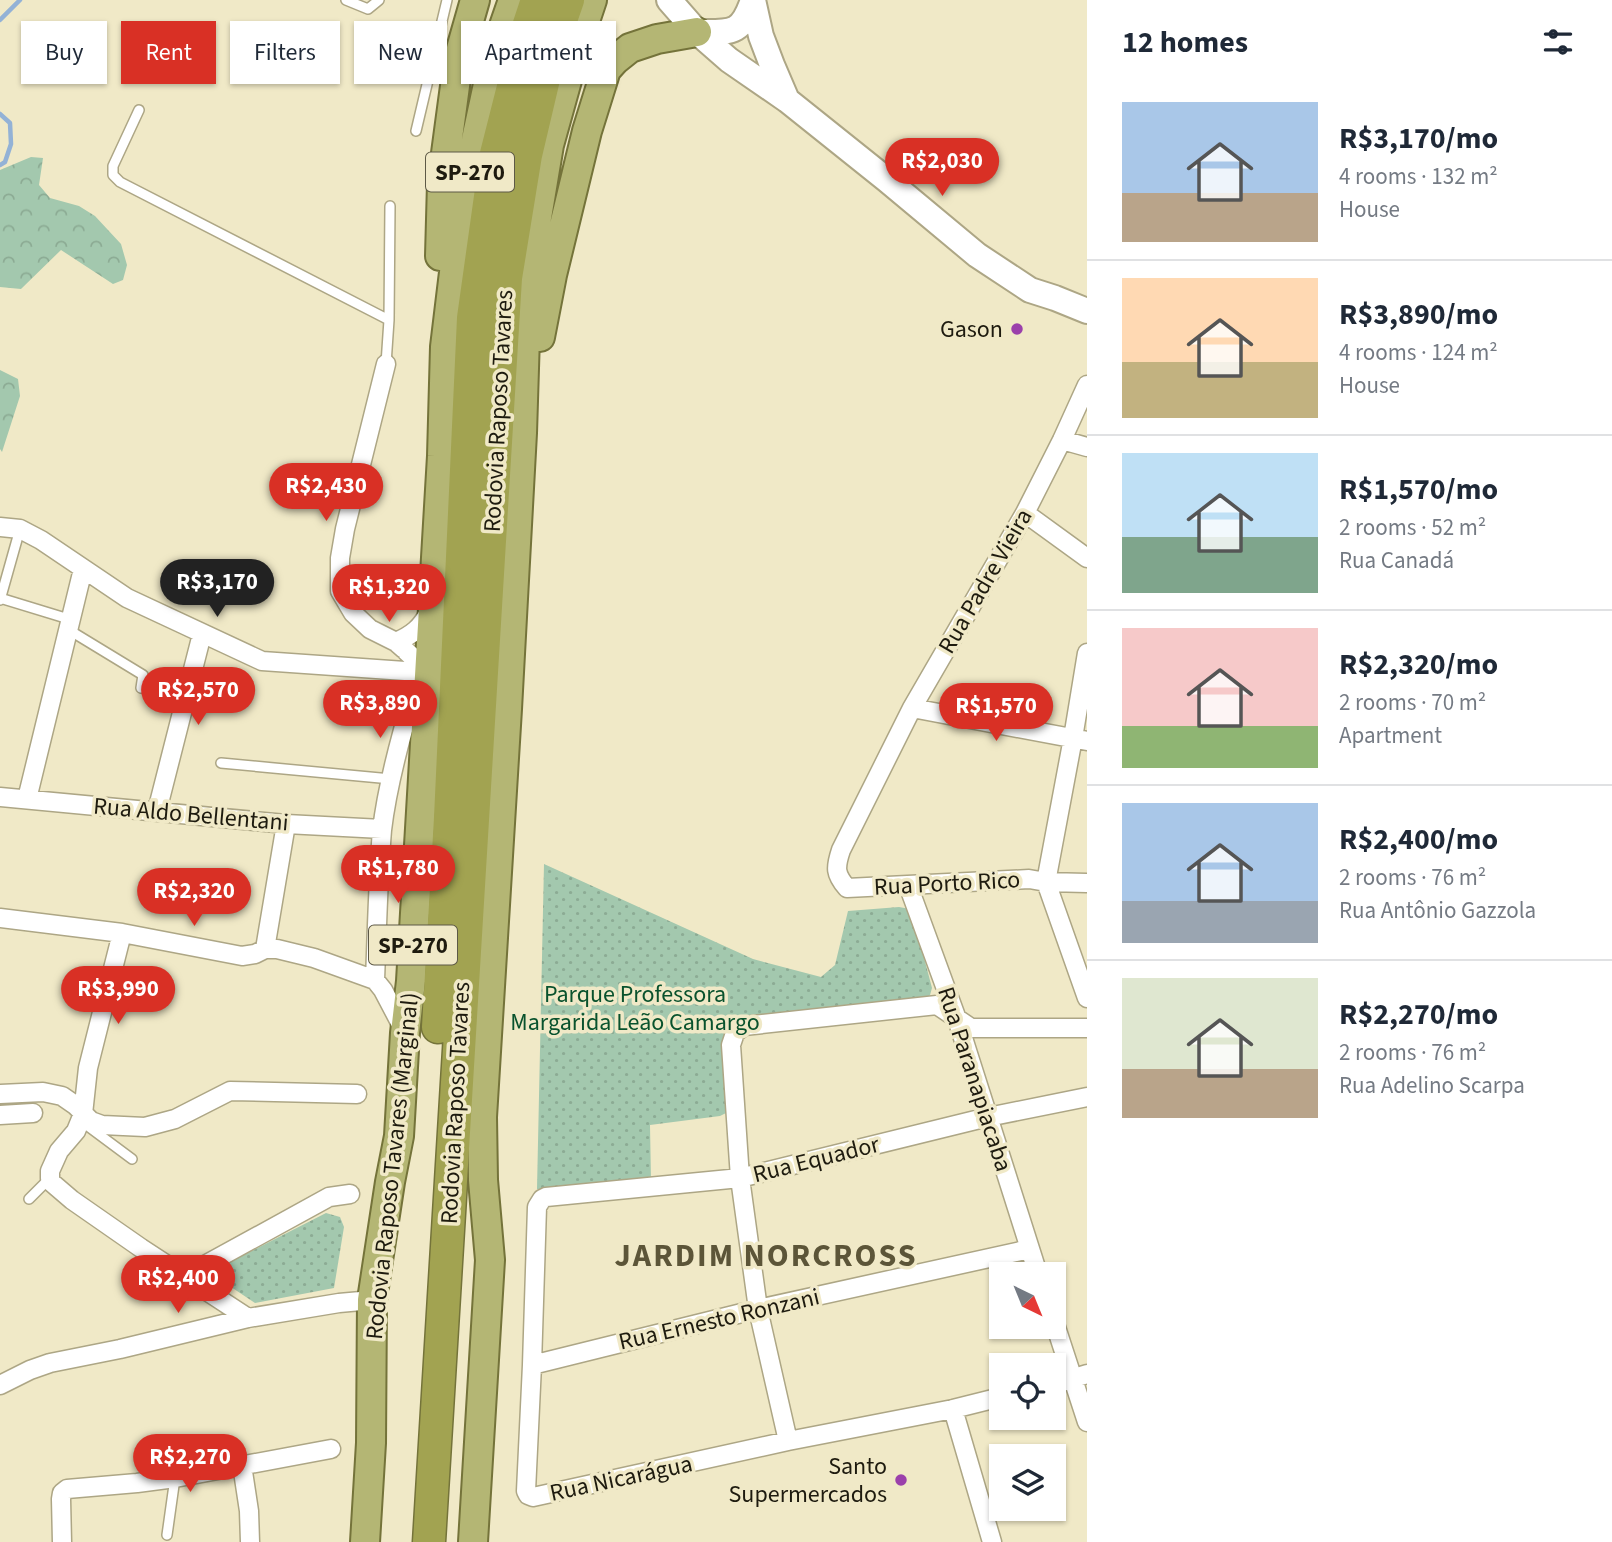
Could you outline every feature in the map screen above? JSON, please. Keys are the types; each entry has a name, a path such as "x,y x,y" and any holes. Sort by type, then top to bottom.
{"highway":[{"path":"445,347 438,322 442,183 459,56 475,0"},
{"name":"Rodovia Raposo Tavares (Marginal)","path":"365,1542 371,1443 372,1300 399,1136 411,981 421,678 434,595 445,347 459,231 477,135 495,52 513,0"},
{"name":"Rodovia Raposo Tavares","path":"409,1542 450,818 473,318 496,154 537,0"},
{"name":"Rodovia Raposo Tavares","path":"429,1542 506,278 526,155 551,49 568,0"},
{"name":"SP-270","path":"473,1542 490,1260 483,1180 482,1117 508,709 522,433 524,336 535,229 549,145 592,0"},
{"path":"522,433 552,275 587,131 606,70 629,48 657,39 697,32"}],"main road":[{"path":"669,0 697,32 729,60 788,100 991,266 1030,290 1087,312"},
{"path":"697,32 723,32 740,27 753,0"},
{"path":"753,0 761,36 788,100"}],"street":[{"path":"386,364 345,529 340,558 340,591 352,613 370,629 401,647 421,678"},
{"name":"Rua Padre Vieira","path":"847,888 838,879 836,864 841,850 912,708 1025,513 1087,385"},
{"path":"1062,440 1087,447"},
{"path":"1025,513 1087,558"},
{"path":"0,527 20,529 41,540 127,598 262,661 421,678"},
{"path":"27,799 83,569"},
{"path":"401,647 423,624 434,595"},
{"path":"157,811 202,634"},
{"path":"1087,653 1080,739 1046,882 1087,998"},
{"path":"375,980 383,829 395,759 421,678"},
{"path":"912,708 1080,739"},
{"name":"Rua Aldo Bellentani","path":"0,797 286,824 383,829"},
{"path":"265,949 286,824"},
{"name":"Rua Porto Rico","path":"847,888 911,892 1029,879 1087,883"},
{"name":"Rua Paranapiacaba","path":"911,892 957,1019 1034,1262"},
{"path":"0,918 122,933 242,956 256,954 265,949 277,949 314,958 375,980 405,1033"},
{"path":"122,933 88,1068 82,1117 50,1171 51,1182 141,1248 248,1318"},
{"path":"788,1441 758,1309 740,1178 731,1045 734,1033 744,1026 937,1004 971,1028 1087,1028"},
{"path":"0,1094 43,1092 62,1096 75,1105 82,1117 91,1121 103,1125 145,1127 175,1119 230,1091 357,1094"},
{"name":"Rua Equador","path":"532,1365 537,1207 542,1199 559,1195 740,1178 988,1117 1087,1097"},
{"path":"0,1115 33,1114"},
{"path":"185,1276 329,1197 350,1194"},
{"name":"Rua Ernesto Ronzani","path":"532,1365 758,1309 1030,1250"},
{"path":"0,1385 50,1363 248,1318 372,1300"},
{"path":"1062,1339 1080,1377 1087,1422"},
{"name":"Rua Nicarágua","path":"532,1365 526,1491 533,1497 989,1400"},
{"path":"953,1409 992,1542"},
{"path":"62,1542 61,1499 62,1493 67,1489 175,1478 331,1450"},
{"path":"242,1465 249,1511 250,1542"}],"lane":[{"path":"346,0 368,9 379,0"},
{"path":"416,131 447,0"},
{"path":"139,110 113,166 113,175 120,182 389,320"},
{"path":"386,364 390,206"},
{"path":"20,529 0,599 70,625 143,675 141,688"},
{"path":"221,763 391,779"},
{"path":"82,1117 132,1159"},
{"path":"29,1199 50,1178"},
{"path":"167,1535 175,1478"}],"green space":[{"path":"31,157 43,158 39,185 50,198 79,206 95,216 121,244 127,265 123,280 113,284 61,250 21,289 0,287 0,170"},
{"path":"0,370 18,379 20,396 2,452 0,449"},
{"name":"Parque Professora Margarida Leão Camargo","path":"544,864 753,959 821,977 835,965 848,911 899,907 910,909 932,988 930,995 925,1001 734,1024 727,1029 724,1036 726,1113 650,1125 651,1182 548,1194 537,1189"},
{"path":"326,1213 340,1217 344,1227 334,1288 255,1303 216,1274 216,1269"}],"waterway":[{"path":"0,20 20,0"},
{"path":"0,114 10,123 11,144 5,162 0,165"}],"place":[{"name":"Gason","path":"1017,329"},
{"name":"Santo Supermercados","path":"901,1480"}],"district":[{"name":"JARDIM NORCROSS","path":"766,1255"}]}
